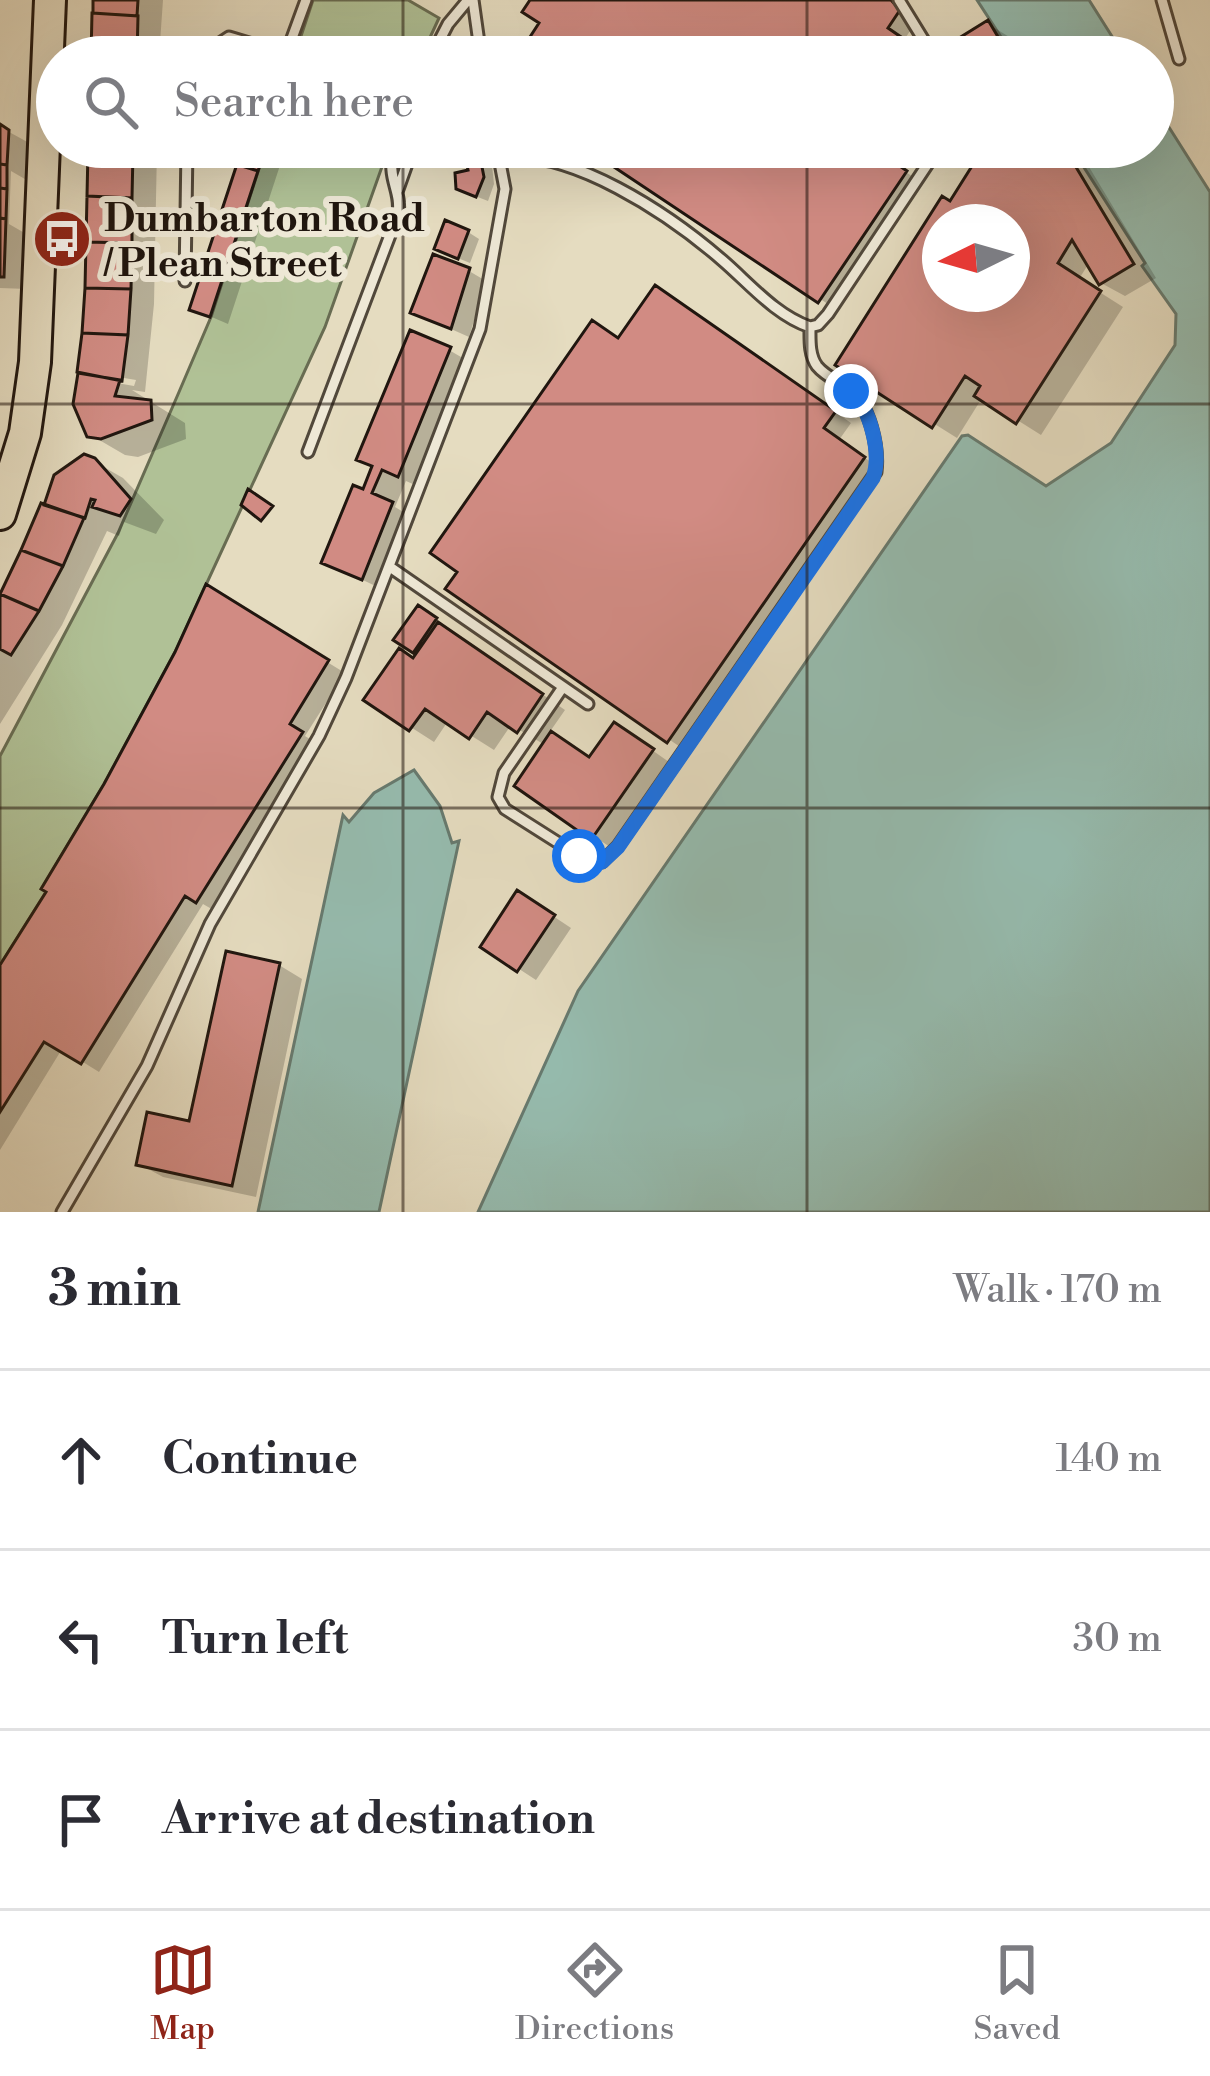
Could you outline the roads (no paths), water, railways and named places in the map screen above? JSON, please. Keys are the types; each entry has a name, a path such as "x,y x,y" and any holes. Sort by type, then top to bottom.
{"main road":[{"path":"49,36 50,0"},
{"path":"0,514 25,433 35,362 43,168"}],"lane":[{"path":"293,36 306,0"},
{"path":"471,0 477,36"},
{"path":"441,36 471,0"},
{"path":"899,0 921,36"},
{"path":"1162,0 1172,36"},
{"path":"1174,42 1179,59"},
{"path":"184,281 187,168"},
{"path":"308,452 398,214 391,168"},
{"path":"397,192 406,168"},
{"path":"62,1212 153,1055 220,906 319,736 390,567 480,328 505,189 501,168"},
{"path":"565,168 620,190 697,241 774,306 810,327"},
{"path":"810,327 822,321 855,277 925,168"},
{"path":"563,687 504,773 498,797 505,809 579,856 602,862 618,847 876,472 877,458 863,406 856,395 818,367 811,352 810,327"},
{"path":"390,567 588,704"}],"water":[{"path":"977,0 1089,0 1112,36 1000,36"},
{"path":"1174,135 1210,192 1210,1212 478,1212 578,991 962,436 968,435 1046,486 1111,443 1175,345 1176,314 1142,266 1145,263 1084,168 1174,168"},
{"path":"414,770 440,806 452,843 459,841 379,1212 258,1212 343,815 349,822 374,793"}],"place":[{"name":"Dumbarton Road / Plean Street","path":"62,239"}]}
